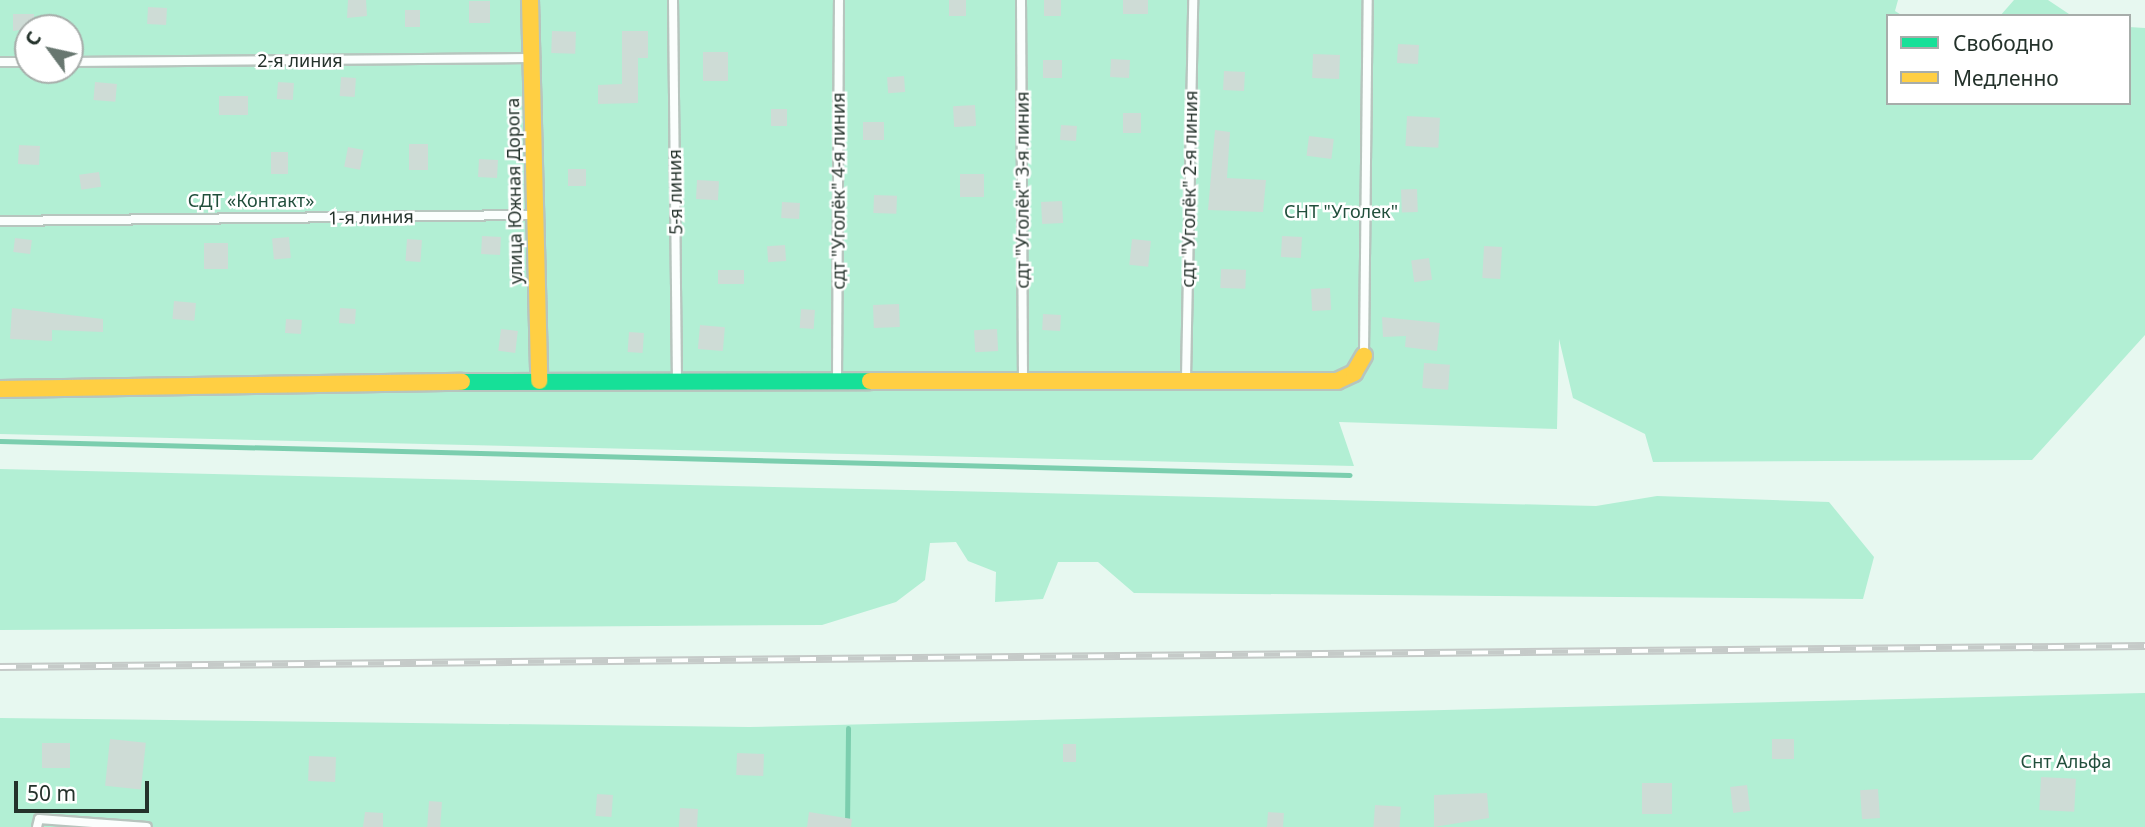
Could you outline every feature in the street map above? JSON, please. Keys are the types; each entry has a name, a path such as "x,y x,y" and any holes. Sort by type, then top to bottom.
{"street":[{"name":"улица Южная Дорога","path":"530,0 539,381"},
{"path":"0,389 539,381 677,384 1186,378 1337,381 1354,373 1364,356"}],"lane":[{"name":"5-я линия","path":"673,0 677,384"},
{"name":"сдт \"Уголёк\" 4-я линия","path":"837,382 839,0"},
{"name":"сдт \"Уголёк\" 3-я линия","path":"1021,0 1023,381"},
{"name":"сдт \"Уголёк\" 2-я линия","path":"1186,378 1193,0"},
{"path":"1364,356 1368,0"},
{"name":"2-я линия","path":"84,62 530,58"},
{"name":"1-я линия","path":"0,221 533,215"},
{"path":"37,827 39,819 146,827"}],"green space":[{"path":"0,0 1898,0 1895,11 1900,14 1886,14 1886,105 2131,105 2131,27 2145,28 2145,335 2032,460 1653,462 1645,434 1573,398 1559,339 1557,429 1339,422 1354,466 0,434"},
{"path":"2014,0 2048,0 2069,14 2002,14"},
{"path":"0,469 1596,506 1657,496 1829,502 1874,557 1863,599 1134,593 1098,562 1058,562 1043,599 995,602 996,572 968,561 956,542 930,543 925,580 896,602 822,625 0,630"},
{"name":"Снт Альфа","path":"2145,693 2145,827 0,827 0,718 749,727"}],"building":[{"path":"348,0 366,0 367,16 347,18"},
{"path":"949,0 966,0 966,16 949,16"},
{"path":"1044,0 1061,0 1061,16 1044,16"},
{"path":"1123,0 1148,0 1148,14 1123,14"},
{"path":"469,1 490,1 490,23 469,23"},
{"path":"148,7 167,8 166,25 147,24"},
{"path":"405,10 420,10 420,27 405,27"},
{"path":"552,31 576,32 575,54 551,53"},
{"path":"622,31 648,31 648,58 638,58 638,103 598,104 598,85 622,84"},
{"path":"1398,44 1419,45 1418,64 1397,63"},
{"path":"703,52 728,52 728,81 703,81"},
{"path":"1313,54 1340,55 1339,79 1312,78"},
{"path":"1111,59 1130,60 1129,78 1110,77"},
{"path":"1043,60 1062,60 1062,78 1043,78"},
{"path":"1224,71 1245,72 1244,91 1223,90"},
{"path":"904,76 905,92 888,93 887,77"},
{"path":"341,77 356,78 355,97 340,96"},
{"path":"95,82 117,84 115,102 93,100"},
{"path":"278,82 294,83 293,100 277,99"},
{"path":"219,96 248,96 248,115 219,115"},
{"path":"975,105 976,126 954,127 953,106"},
{"path":"771,109 787,109 787,126 771,126"},
{"path":"1123,113 1141,113 1141,133 1123,133"},
{"path":"1407,116 1440,118 1438,148 1405,146"},
{"path":"863,122 884,122 884,140 863,140"},
{"path":"1061,125 1077,126 1076,141 1060,140"},
{"path":"1215,130 1230,132 1227,178 1266,180 1263,212 1208,210"},
{"path":"1309,136 1334,139 1331,159 1307,156"},
{"path":"409,144 428,144 428,170 409,170"},
{"path":"19,145 40,146 39,165 18,164"},
{"path":"348,147 364,150 360,170 344,167"},
{"path":"271,152 288,152 288,174 271,174"},
{"path":"479,159 498,160 497,178 478,177"},
{"path":"568,169 586,169 586,186 568,186"},
{"path":"99,172 101,187 81,190 79,175"},
{"path":"960,174 984,174 984,197 960,197"},
{"path":"697,180 719,181 718,200 696,199"},
{"path":"1417,189 1418,212 1402,213 1401,190"},
{"path":"874,195 897,196 896,214 873,213"},
{"path":"1062,201 1063,223 1042,224 1041,202"},
{"path":"782,202 800,203 799,219 781,218"},
{"path":"482,236 501,237 500,255 481,254"},
{"path":"1282,236 1302,237 1301,258 1281,257"},
{"path":"289,237 291,258 274,259 272,238"},
{"path":"15,238 32,240 30,254 13,252"},
{"path":"407,239 422,240 420,262 405,261"},
{"path":"1132,239 1151,241 1148,267 1129,265"},
{"path":"204,243 228,243 228,269 204,269"},
{"path":"785,245 786,261 768,262 767,246"},
{"path":"1484,246 1502,247 1500,279 1482,278"},
{"path":"1429,258 1432,280 1414,282 1411,261"},
{"path":"1221,269 1246,270 1245,289 1220,288"},
{"path":"718,270 744,270 744,284 718,284"},
{"path":"1330,288 1331,310 1312,311 1311,289"},
{"path":"174,301 196,303 194,321 172,319"},
{"path":"899,304 900,327 874,328 873,305"},
{"path":"12,308 103,319 103,332 52,330 52,341 10,339"},
{"path":"340,308 356,309 355,324 339,323"},
{"path":"801,309 815,310 814,329 800,328"},
{"path":"1043,314 1061,315 1060,331 1042,330"},
{"path":"1382,317 1440,323 1437,351 1405,347 1406,336 1383,337"},
{"path":"286,319 302,320 301,334 285,333"},
{"path":"700,325 725,327 723,351 698,349"},
{"path":"501,329 518,331 515,353 498,351"},
{"path":"997,329 998,351 975,352 974,330"},
{"path":"629,332 644,333 643,353 628,352"},
{"path":"1424,363 1450,365 1448,390 1422,388"},
{"path":"110,739 146,743 141,790 105,786"},
{"path":"1772,739 1794,739 1794,759 1772,759"},
{"path":"42,743 70,743 70,768 42,768"},
{"path":"1063,744 1076,744 1076,762 1063,762"},
{"path":"737,753 764,754 763,776 736,775"},
{"path":"309,756 336,757 335,782 308,781"},
{"path":"2041,777 2076,779 2074,812 2039,810"},
{"path":"1642,783 1672,783 1672,814 1642,814"},
{"path":"1747,785 1750,811 1733,813 1730,787"},
{"path":"1878,789 1880,818 1862,819 1860,790"},
{"path":"1487,793 1489,818 1434,827 1434,795"},
{"path":"597,794 613,795 611,817 595,816"},
{"path":"429,801 442,802 440,827 427,827"},
{"path":"1375,805 1401,807 1400,827 1373,827"},
{"path":"680,808 698,809 697,827 679,827"},
{"path":"365,812 383,813 383,827 363,827"},
{"path":"809,812 852,819 851,827 807,827"},
{"path":"1268,812 1284,813 1283,827 1267,827"}],"waterway":[{"path":"0,441 1350,475"},
{"path":"847,827 848,728"}],"railway":[{"path":"0,667 2145,646"}],"traffic: fast":[{"path":"462,382 870,381"}],"traffic: slow":[{"path":"530,0 539,381"},
{"path":"870,381 1337,381 1354,373 1364,356"},
{"path":"0,389 462,382"}],"park label":[{"name":"СДТ «Контакт»","path":"251,200"},
{"name":"СНТ \"Уголек\"","path":"1341,211"}]}
